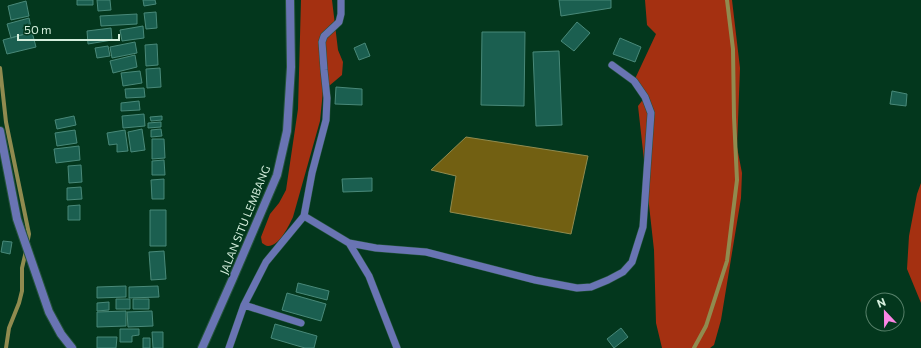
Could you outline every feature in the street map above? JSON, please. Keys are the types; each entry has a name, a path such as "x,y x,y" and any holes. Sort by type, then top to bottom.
{"street":[{"name":"JALAN SITU LEMBANG","path":"202,348 277,175 288,131 291,67 290,0"},
{"path":"0,131 17,219 49,312 61,334 72,348"}],"lane":[{"path":"229,348 244,305 266,262 304,216 312,173 326,120 327,98 322,42 324,36 339,22 341,14 341,0"},
{"path":"304,216 349,243 376,248 426,252 535,280 577,288 591,287 608,280 623,272 632,262 643,228 651,113 645,97 634,81 612,65"},
{"path":"349,243 369,276 397,348"},
{"path":"244,305 301,324"}],"shaded area":[{"path":"301,0 332,0 338,50 343,62 342,75 323,91 320,121 293,217 280,239 276,243 267,246 262,243 261,237 270,214 279,203 286,190 298,109"},
{"path":"645,0 732,0 740,68 737,147 742,173 741,198 721,320 714,345 710,348 662,348 656,323 654,250 638,106 645,97 634,81 656,34 647,25"},
{"path":"466,137 588,156 571,234 450,212 456,176 431,170"},
{"path":"921,183 921,303 907,269 909,236 917,194"}],"building":[{"path":"77,0 93,0 93,5 77,5"},
{"path":"97,0 110,0 111,10 98,11"},
{"path":"143,0 155,0 156,4 144,6"},
{"path":"559,0 611,0 611,8 561,16"},
{"path":"26,1 29,16 11,20 8,6"},
{"path":"156,12 157,28 146,29 144,13"},
{"path":"137,14 137,24 101,26 100,16"},
{"path":"29,18 32,32 11,38 7,24"},
{"path":"577,22 590,33 574,51 561,41"},
{"path":"143,26 144,38 122,41 120,30"},
{"path":"111,28 112,40 88,44 87,31"},
{"path":"32,32 36,47 7,54 3,40"},
{"path":"482,32 525,32 524,106 481,105"},
{"path":"620,38 641,47 635,62 613,54"},
{"path":"135,42 137,53 112,58 110,47"},
{"path":"365,43 370,56 359,60 354,48"},
{"path":"157,44 158,65 146,66 145,45"},
{"path":"108,46 110,56 97,58 95,48"},
{"path":"559,51 562,125 536,126 533,52"},
{"path":"135,55 137,67 113,73 110,61"},
{"path":"160,68 161,87 147,88 146,69"},
{"path":"140,71 142,83 123,86 121,73"},
{"path":"336,87 362,89 362,105 335,104"},
{"path":"144,88 145,97 126,98 125,89"},
{"path":"892,91 907,94 906,106 890,104"},
{"path":"139,101 140,110 121,111 121,103"},
{"path":"144,114 145,126 123,128 122,116"},
{"path":"74,116 76,125 57,129 55,120"},
{"path":"162,116 162,120 151,121 150,117"},
{"path":"161,122 161,127 148,128 148,123"},
{"path":"142,129 145,150 131,152 128,132"},
{"path":"161,129 162,136 151,137 151,130"},
{"path":"75,130 77,143 57,146 55,133"},
{"path":"125,130 128,151 117,152 117,144 109,145 107,133"},
{"path":"152,139 164,139 165,158 152,159"},
{"path":"79,146 80,160 56,163 54,149"},
{"path":"164,160 165,175 152,175 152,161"},
{"path":"81,165 82,182 69,183 68,166"},
{"path":"372,178 372,191 343,192 342,179"},
{"path":"164,179 164,199 152,199 151,180"},
{"path":"81,187 82,199 67,200 67,188"},
{"path":"80,205 80,220 68,220 68,206"},
{"path":"150,210 166,210 166,246 150,246"},
{"path":"3,241 12,242 10,254 1,252"},
{"path":"164,251 166,279 151,280 149,252"},
{"path":"298,283 329,291 327,300 296,292"},
{"path":"126,286 126,297 97,298 97,287"},
{"path":"158,286 159,297 129,298 129,287"},
{"path":"287,293 326,304 321,321 282,310"},
{"path":"116,299 130,299 130,309 116,309"},
{"path":"133,299 149,299 149,309 133,309"},
{"path":"109,302 109,310 97,311 97,303"},
{"path":"126,311 126,326 97,327 97,312"},
{"path":"152,311 153,326 128,327 127,312"},
{"path":"275,324 317,336 314,348 305,348 271,338"},
{"path":"621,328 628,337 614,348 607,339"},
{"path":"120,329 139,329 139,335 132,336 132,342 120,342"},
{"path":"152,332 163,332 163,348 153,348"},
{"path":"97,337 117,337 116,348 97,348"},
{"path":"143,338 150,338 150,348 143,348"}],"waterway":[{"path":"694,348 706,326 727,261 737,180 733,49 727,0"},
{"path":"0,68 6,122 29,234 27,244"},
{"path":"6,348 9,328 22,291 22,268 26,251"}]}
